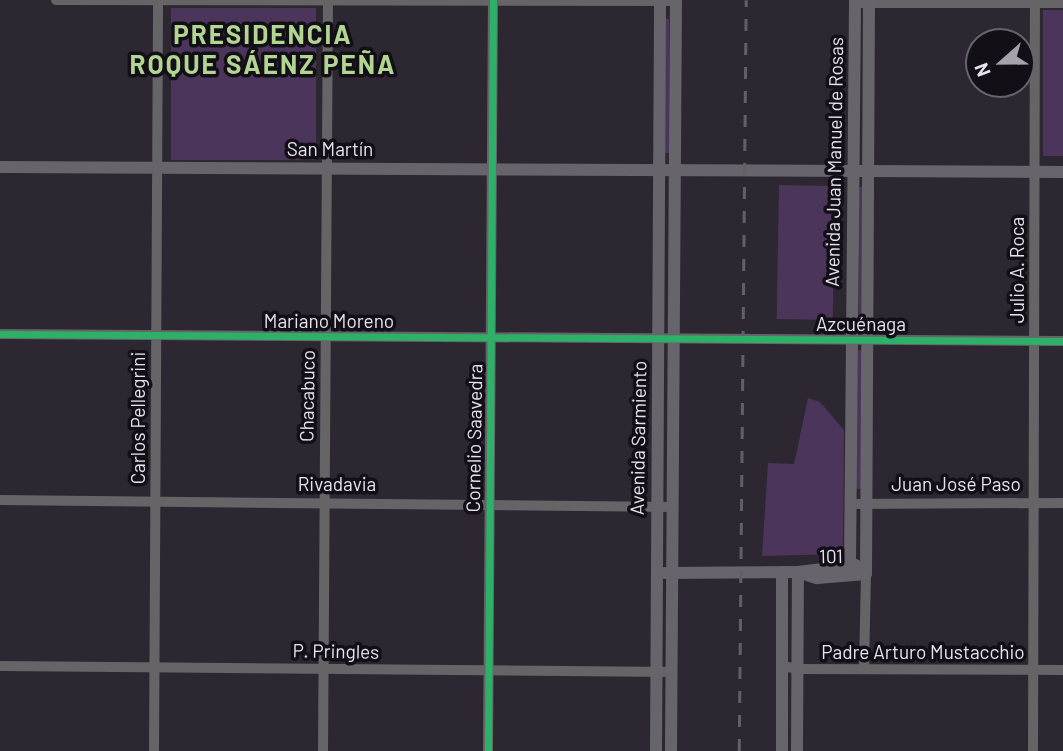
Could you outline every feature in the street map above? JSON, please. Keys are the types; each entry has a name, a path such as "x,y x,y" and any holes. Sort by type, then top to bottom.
{"main road":[{"name":"Avenida Sarmiento","path":"656,751 660,1"},
{"name":"Avenida Sarmiento","path":"671,751 676,1"},
{"name":"Avenida Juan Manuel de Rosas","path":"850,565 855,1"},
{"name":"Avenida Juan Manuel de Rosas","path":"866,569 869,1"},
{"name":"San Martín","path":"0,167 1063,172"},
{"path":"657,573 798,572 850,565 866,569"},
{"name":"101","path":"798,572 817,578 866,569"},
{"path":"782,572 782,751"},
{"path":"797,751 798,572"}],"street":[{"path":"56,0 676,1"},
{"name":"Carlos Pellegrini","path":"154,751 158,0"},
{"name":"Chacabuco","path":"323,751 328,0"},
{"name":"Cornelio Saavedra","path":"488,751 493,1"},
{"path":"855,1 1063,4"},
{"name":"Julio A. Roca","path":"1033,751 1035,2"},
{"name":"Mariano Moreno","path":"0,334 659,340"},
{"name":"Azcuénaga","path":"659,340 1063,341"},
{"name":"Rivadavia","path":"0,500 324,501 673,507"},
{"name":"Juan José Paso","path":"849,504 1063,503"},
{"path":"864,670 866,569"},
{"name":"P. Pringles","path":"0,666 672,672"},
{"name":"Padre Arturo Mustacchio","path":"783,666 797,669 864,670 1063,670"}],"shaded area":[{"path":"171,8 316,8 316,160 171,160"},
{"path":"1043,10 1063,10 1063,156 1043,156"},
{"path":"664,19 669,19 669,153 664,153"},
{"path":"779,185 835,186 833,320 777,319"},
{"path":"859,187 863,187 863,321 859,321"},
{"path":"858,350 863,350 862,489 856,489"},
{"path":"808,398 820,402 844,430 843,554 762,556 768,463 794,464"}],"railway":[{"path":"739,751 746,0"}],"cycle path":[{"path":"488,751 493,0"},
{"path":"0,334 1063,341"}],"district":[{"name":"PRESIDENCIA ROQUE SÁENZ PEÑA","path":"263,49"}]}
